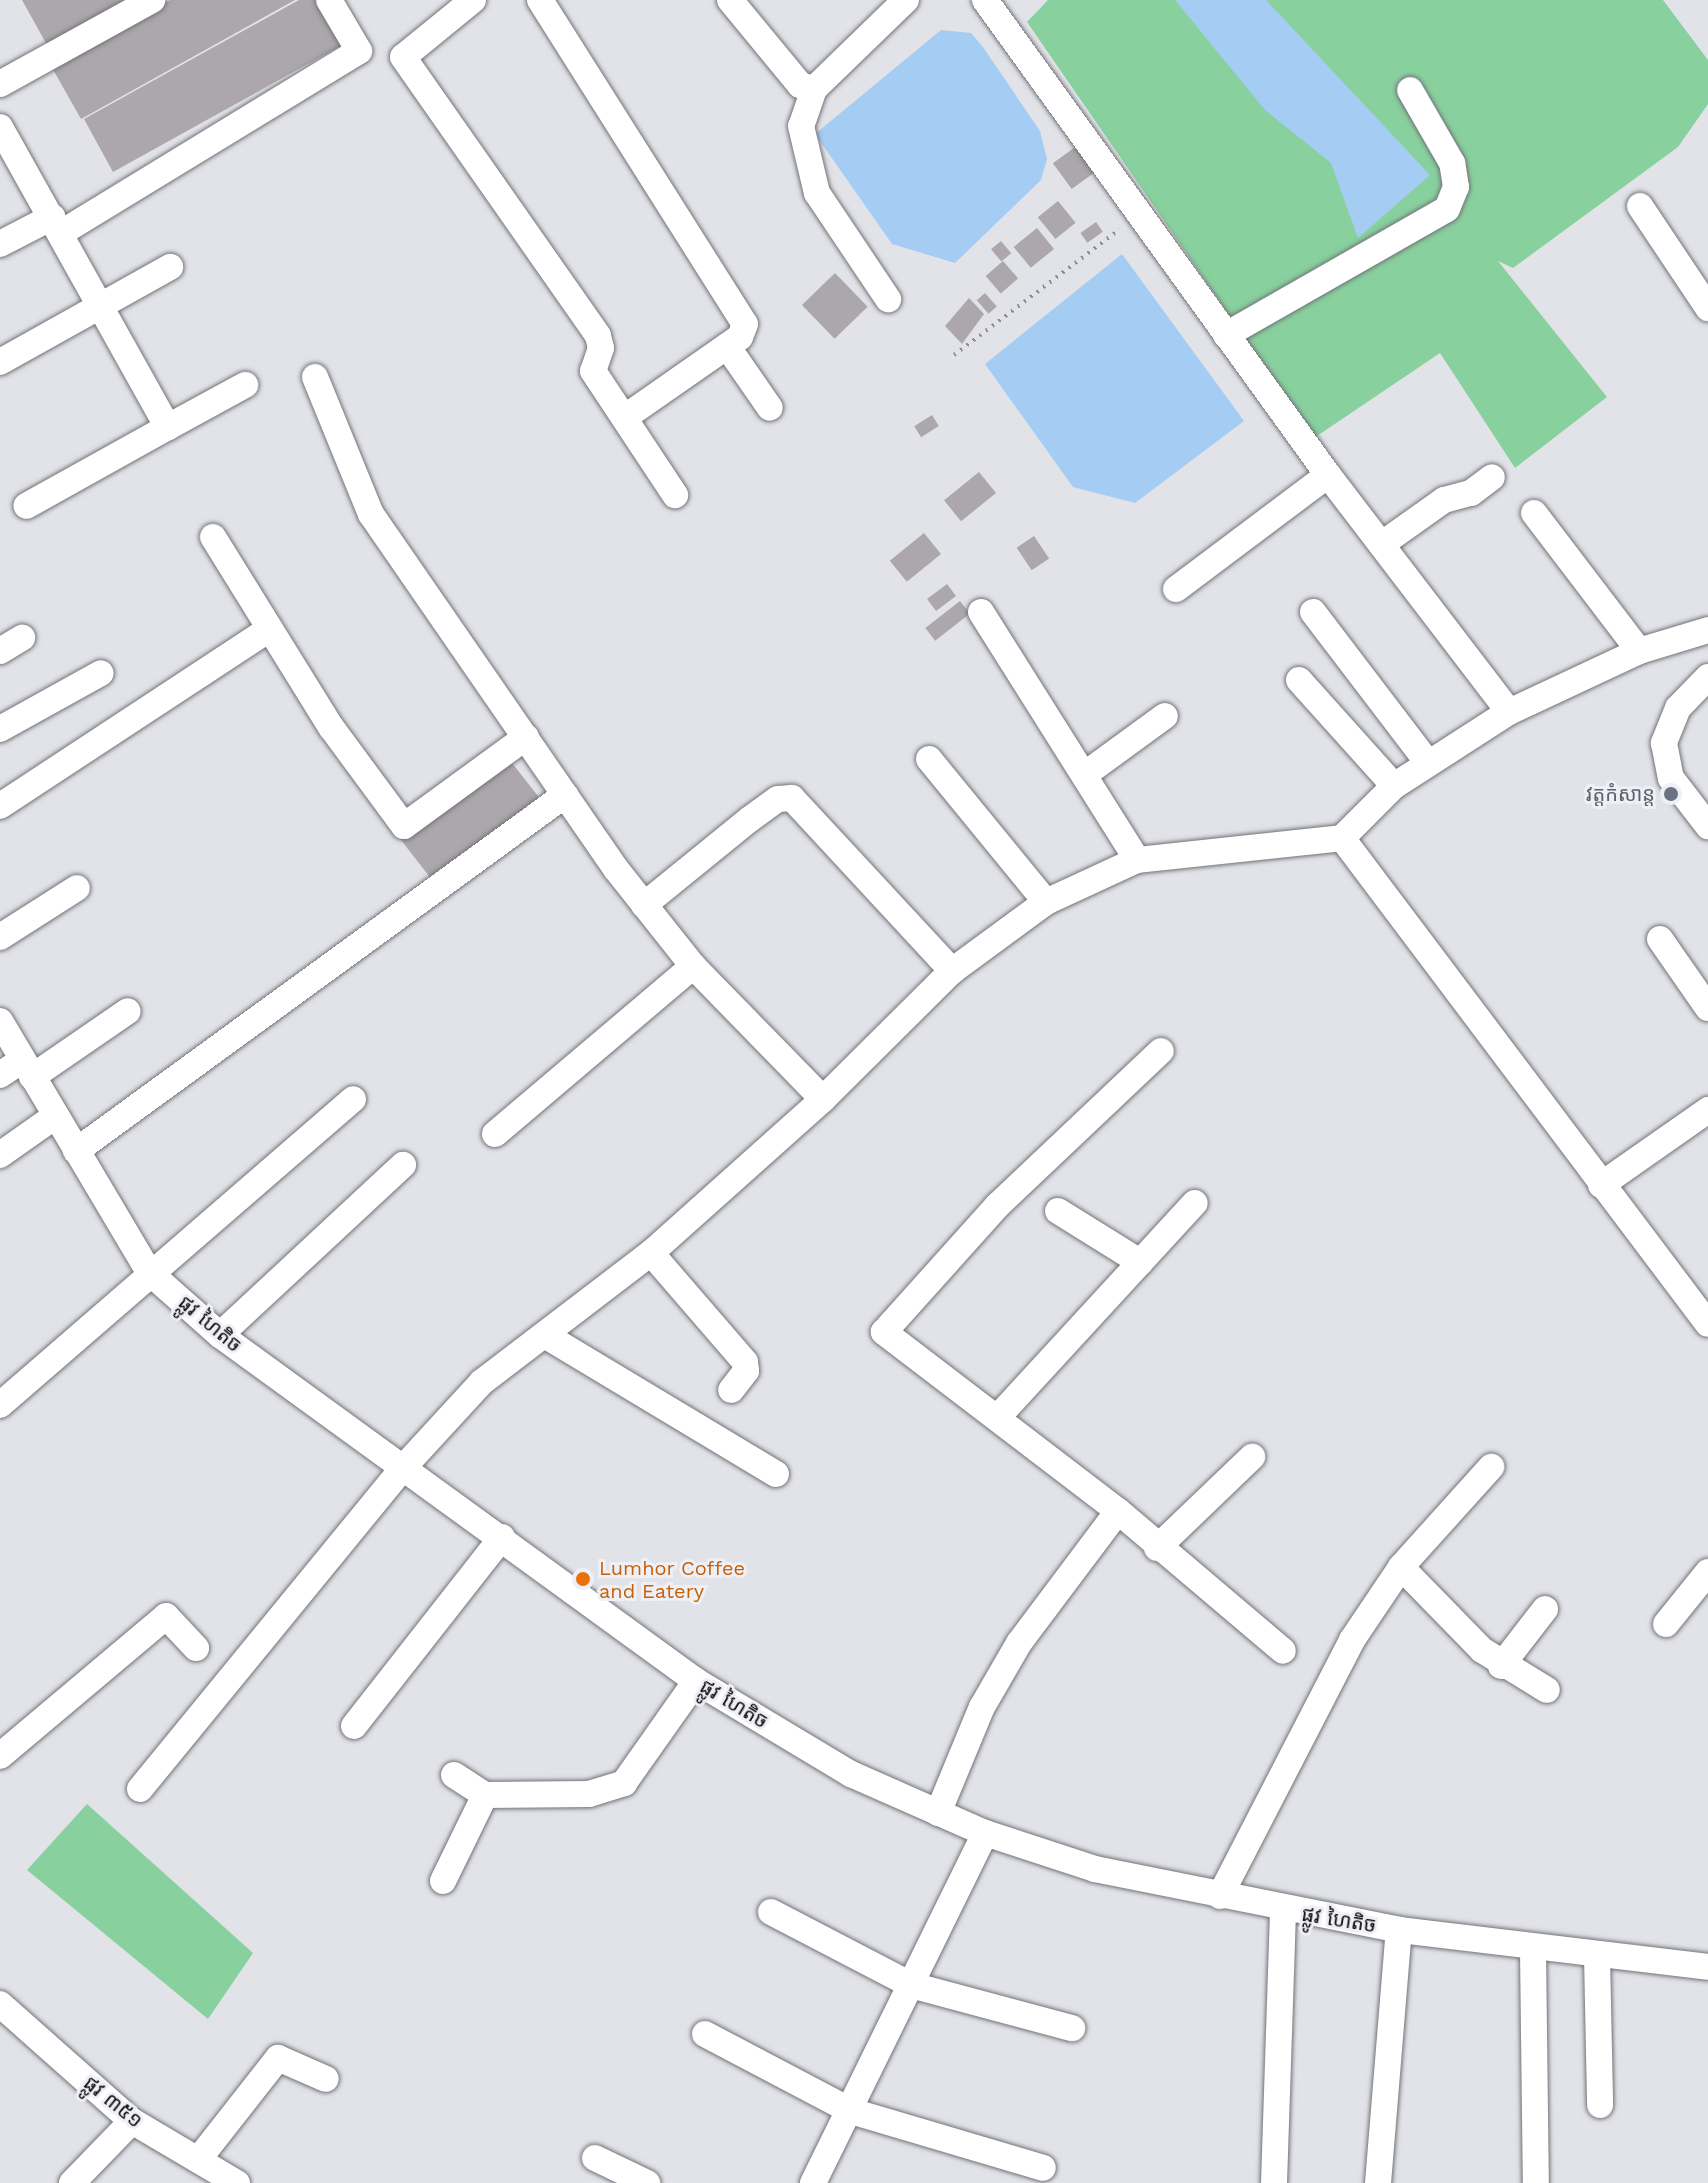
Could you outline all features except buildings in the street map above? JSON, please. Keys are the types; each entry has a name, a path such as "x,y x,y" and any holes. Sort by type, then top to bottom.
{"street":[{"path":"0,84 152,0"},
{"path":"0,244 57,225 359,51 329,0"},
{"path":"540,0 633,152 715,268 745,324 745,331 727,346 624,418"},
{"path":"730,0 800,85 814,89"},
{"path":"888,299 817,193 808,169 801,126 814,89 906,0"},
{"path":"985,0 1328,475 1509,712"},
{"path":"464,3 403,57 598,336 601,348 593,371 675,495"},
{"path":"1226,335 1447,209 1456,187 1452,163 1410,90"},
{"path":"0,127 168,427"},
{"path":"1640,206 1708,308"},
{"path":"0,362 170,267"},
{"path":"727,346 770,408"},
{"path":"315,377 371,514 565,795 644,905 693,966 823,1099"},
{"path":"26,506 245,385"},
{"path":"1176,589 1328,475"},
{"path":"1382,544 1444,500 1471,493 1492,477"},
{"path":"1534,513 1639,651"},
{"path":"213,537 269,629 404,826 526,737"},
{"path":"981,612 1137,860"},
{"path":"1313,612 1428,763"},
{"path":"0,806 269,629"},
{"path":"140,1789 402,1469 482,1382 548,1337 651,1253 823,1099 952,971 1046,902 1137,860 1342,838 1394,786 1509,712 1639,651 1708,630"},
{"path":"0,729 101,673"},
{"path":"1708,677 1678,708 1664,743 1671,778 1708,826"},
{"path":"1299,680 1394,786"},
{"path":"1084,775 1165,716"},
{"path":"929,759 1046,902"},
{"path":"76,1151 565,795"},
{"path":"644,905 750,819 778,799 792,798 952,971"},
{"path":"1342,838 1601,1185 1706,1316"},
{"path":"0,937 77,888"},
{"path":"1660,939 1708,1008"},
{"path":"495,1134 693,966"},
{"path":"0,1075 27,1069 128,1011"},
{"name":"ផ្លូវ ហៃតិច","path":"0,1021 149,1272 220,1335 402,1469 502,1537 696,1681 851,1774 985,1833 1095,1869 1283,1911 1399,1930 1533,1950 1708,1967"},
{"path":"1161,1051 998,1205 884,1332 1118,1511 1157,1548 1283,1651"},
{"path":"0,1405 149,1272 353,1099"},
{"path":"1601,1185 1708,1110"},
{"path":"0,1155 55,1116"},
{"path":"220,1335 403,1165"},
{"path":"997,1418 1195,1203"},
{"path":"1058,1211 1140,1262"},
{"path":"651,1253 745,1362 746,1371 731,1390"},
{"path":"548,1337 776,1474"},
{"path":"1157,1548 1252,1457"},
{"path":"1220,1896 1321,1694 1401,1567 1491,1467"},
{"path":"938,1813 982,1707 1019,1643 1118,1511"},
{"path":"354,1726 502,1537"},
{"path":"1401,1567 1501,1666 1547,1690"},
{"path":"1666,1624 1708,1572"},
{"path":"1501,1666 1545,1609"},
{"path":"0,1756 166,1616 196,1648"},
{"path":"454,1775 485,1795 589,1794 624,1783 696,1681"},
{"path":"443,1881 485,1795"},
{"path":"813,2183 985,1833"},
{"path":"1274,2183 1283,1911"},
{"path":"771,1912 911,1985 1072,2028"},
{"path":"1378,2183 1399,1930"},
{"path":"1533,1950 1536,2183"},
{"path":"1597,1956 1600,2105"},
{"name":"ផ្លូវ ៣៥១","path":"0,2004 132,2121 237,2183"},
{"path":"705,2034 851,2111 1043,2168"},
{"path":"198,2160 278,2058 326,2079"},
{"path":"72,2183 132,2121"},
{"path":"595,2158 647,2183"}],"path":[{"path":"954,355 1138,215"}],"green space":[{"path":"1048,0 1663,0 1708,60 1708,104 1678,147 1513,268 1498,261 1607,397 1515,468 1440,353 1314,438 1027,22"},
{"path":"87,1804 253,1953 208,2019 27,1870"}],"water":[{"path":"1175,0 1266,0 1430,175 1358,238 1331,163 1265,110"},
{"path":"941,30 971,33 983,47 1040,131 1047,159 1041,180 955,263 892,244 815,134"},
{"path":"1122,254 1244,421 1135,503 1073,487 985,364"}],"place":[{"name":"វត្តកំសាន្ត","path":"1671,794"},
{"name":"Lumhor Coffee and Eatery","path":"583,1579"}]}
